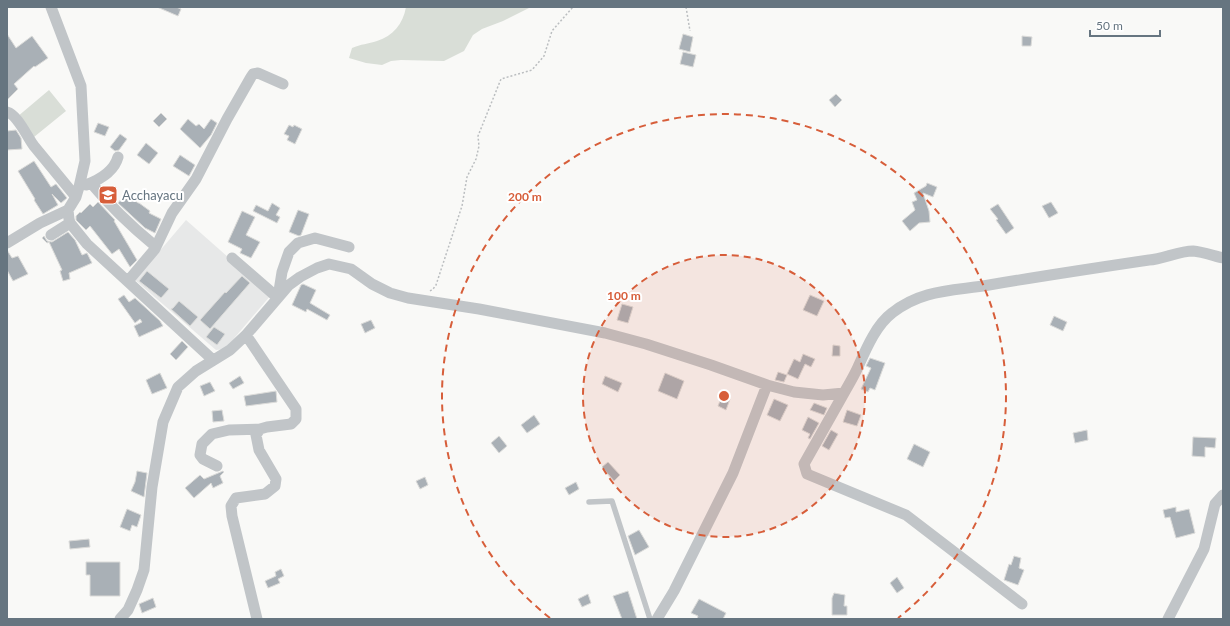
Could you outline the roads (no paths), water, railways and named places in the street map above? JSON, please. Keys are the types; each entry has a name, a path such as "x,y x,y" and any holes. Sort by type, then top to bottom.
{"street":[{"path":"51,7 81,86 85,161 78,192 68,210 68,219 87,244 213,360"},
{"path":"128,281 155,250 172,213 196,179 227,119 253,74 258,74 283,84"},
{"path":"7,112 10,112 18,121 33,144 78,192"},
{"path":"78,192 105,175 116,164 118,157"},
{"path":"91,183 102,197 131,226 154,244"},
{"path":"7,243 40,223 68,210"},
{"path":"51,235 70,223"},
{"path":"278,298 282,272 289,252 298,243 314,238 349,247"},
{"path":"1022,604 906,515 807,474 804,464 858,367 871,339 890,314 907,302 922,296 945,290 986,286 1060,272 1154,260 1193,251 1223,258"},
{"path":"232,258 278,298"},
{"path":"120,619 128,610 144,570 152,487 163,422 178,387 196,371 230,350 246,335 278,298 300,276 329,264 351,269 372,284 390,293 408,298 479,309 605,333 646,344 767,385 794,392 823,395 844,393"},
{"path":"217,466 203,459 200,455 202,444 212,434 229,430 260,429 291,424 296,419 296,409 246,335"},
{"path":"657,619 674,591 733,473 767,385"},
{"path":"256,619 231,506 236,498 265,494 275,486 276,479 259,450 256,435 260,429"},
{"path":"1168,619 1204,549 1215,504 1223,495"}],"lane":[{"path":"589,502 612,501 650,619"}],"place":[{"name":"Acchayacu","path":"108,195"}]}
